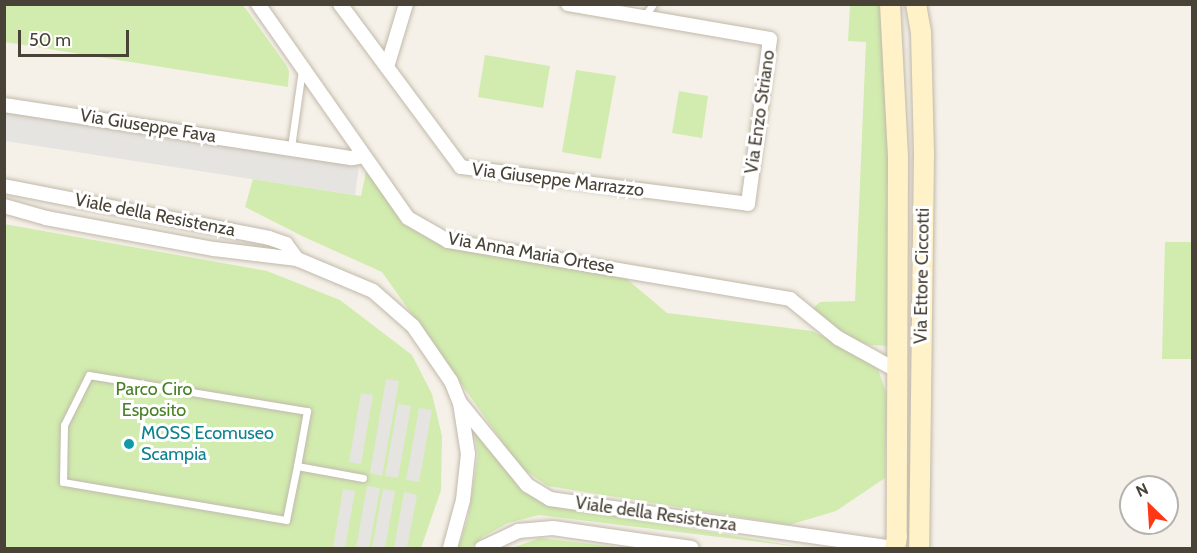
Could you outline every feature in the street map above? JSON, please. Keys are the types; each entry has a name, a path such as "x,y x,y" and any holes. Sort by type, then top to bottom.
{"street":[{"name":"Via Anna Maria Ortese","path":"258,4 408,218 448,241 790,299 838,338 896,370"},
{"name":"Via Giuseppe Marrazzo","path":"340,4 461,167 748,204"},
{"path":"387,67 406,4"},
{"name":"Via Enzo Striano","path":"568,4 770,39 748,204"},
{"name":"Via Ettore Ciccotti","path":"890,4 898,156 897,528 894,549"},
{"name":"Via Ettore Ciccotti","path":"916,4 921,32 924,153 919,549"},
{"name":"Via Giuseppe Fava","path":"4,105 352,158 364,156"},
{"name":"Viale della Resistenza","path":"4,186 269,238 286,244 297,259"},
{"name":"Viale della Resistenza","path":"4,206 46,218 214,249 297,259 373,291 381,297 413,326 451,381 460,403 468,454 463,500 450,549"},
{"name":"Viale della Resistenza","path":"460,403 527,485 550,499 894,549"},
{"name":"Viale della Resistenza","path":"482,549 518,531 553,528 692,549"}],"lane":[{"path":"643,17 653,4"},
{"path":"291,147 303,69"},
{"path":"89,375 307,411 297,466 286,520 63,482 64,425 89,375"},
{"path":"297,466 363,478"}],"green space":[{"path":"4,5 243,5 286,65 289,71 288,87 5,42"},
{"path":"850,5 889,5 889,346 870,345 841,337 813,308 820,302 855,301 866,42 848,41"},
{"path":"485,55 550,66 543,108 478,97"},
{"path":"576,70 616,76 601,159 562,152"},
{"path":"679,91 708,96 702,138 672,133"},
{"path":"366,172 420,225 488,248 615,269 667,313 812,331 843,346 878,369 887,395 885,478 836,511 789,525 548,486 520,467 382,272 304,237 245,207 253,179 361,196"},
{"name":"Parco Ciro Esposito","path":"4,224 267,271 340,300 412,355 432,394 442,436 441,490 421,548 5,548"},
{"path":"1165,242 1192,242 1192,359 1162,359"},
{"path":"474,429 524,491 546,505 808,548 539,515 508,523 484,536 470,548 458,548 468,518 478,455"},
{"path":"540,538 625,548 512,548"}],"shaded area":[{"path":"4,111 359,166 355,195 5,141"},
{"path":"386,379 399,381 382,476 370,473"},
{"path":"361,393 373,395 361,464 349,462"},
{"path":"398,404 411,406 398,478 385,476"},
{"path":"419,408 432,410 419,482 406,480"},
{"path":"367,486 380,488 369,548 356,548"},
{"path":"343,489 355,491 345,548 333,548"},
{"path":"383,489 395,491 385,548 372,548"},
{"path":"404,492 417,495 407,548 394,548"}],"place":[{"name":"MOSS Ecomuseo Scampia","path":"129,444"}]}
